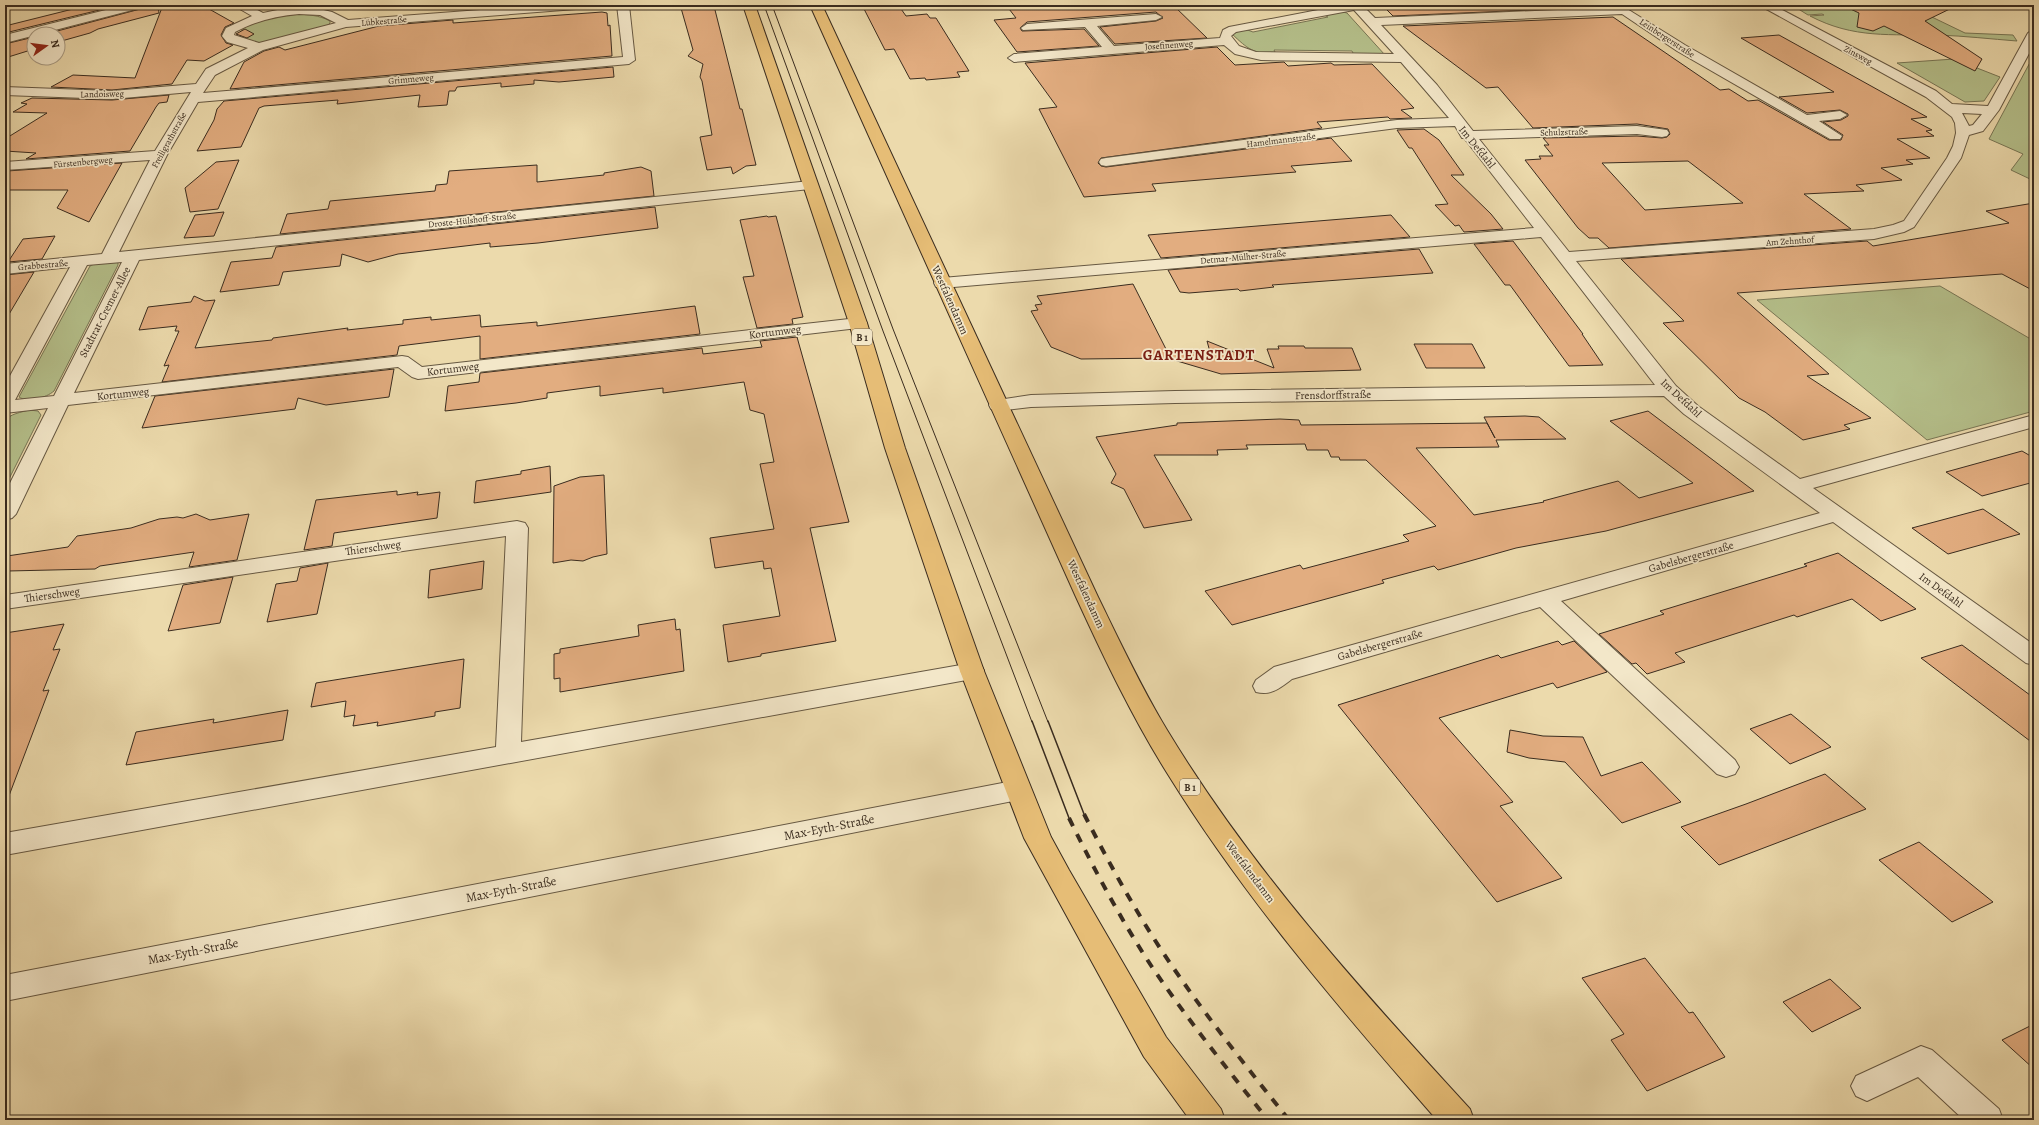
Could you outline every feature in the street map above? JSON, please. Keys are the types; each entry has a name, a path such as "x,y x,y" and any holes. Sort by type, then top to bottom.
{"main road":[{"name":"B 1","path":"749,5 858,323 895,448 972,671 1018,790 1038,838 1120,987 1155,1047 1209,1120"},
{"name":"Westfalendamm","path":"816,5 998,405 1115,654 1144,712 1178,769 1245,866 1284,917 1458,1120"}],"street":[{"path":"5,39 140,5"},
{"path":"239,5 262,17"},
{"name":"Lübkestraße","path":"346,24 514,8 589,5"},
{"name":"Grimmeweg","path":"196,92 629,60 623,5"},
{"name":"Im Defdahl","path":"1226,41 1225,36 1227,32 1233,29 1356,5 1432,88 1467,135 1668,390 1691,410 2034,657"},
{"name":"Zinsweg","path":"1765,5 1915,85 1939,99 1950,108"},
{"name":"Leinbergerstraße","path":"1372,22 1624,10 1681,48 1835,136"},
{"name":"Freiligrathstraße","path":"259,47 231,40 228,36 230,30 239,24 262,17 312,11 332,16 346,24"},
{"path":"1027,28 1156,17"},
{"path":"1088,23 1111,50"},
{"name":"Freiligrathstraße","path":"108,259 160,155 196,92 210,72 248,51 259,47 346,24"},
{"path":"1950,108 1957,115 1962,124 1962,133 1978,128 1992,110 2034,33"},
{"path":"1226,41 1241,52 1261,56 1406,58"},
{"name":"Josefinenweg","path":"1014,58 1226,41"},
{"name":"Landoisweg","path":"5,91 112,95 196,92"},
{"path":"1950,108 1992,110"},
{"path":"1805,119 1840,115"},
{"name":"Hamelmannstraße","path":"1106,162 1398,124 1457,122"},
{"name":"Schulzstraße","path":"1467,135 1637,130 1662,133"},
{"name":"Am Zehnthof","path":"1564,257 1848,236 1882,233 1898,229 1909,224 1954,158 1960,146 1962,133"},
{"name":"Fürstenbergweg","path":"5,166 52,164 160,155"},
{"name":"Droste-Hülshoff-Straße","path":"133,256 810,185"},
{"name":"Detmar-Mülher-Straße","path":"942,283 1101,268 1543,232"},
{"name":"Stadtrat-Cremer-Allee","path":"81,262 133,256"},
{"name":"Stadtrat-Cremer-Allee","path":"5,514 133,256"},
{"path":"5,402 81,262"},
{"name":"Grabbestraße","path":"5,269 81,262"},
{"name":"Kortumweg","path":"5,407 402,361 418,373 858,323"},
{"name":"Frensdorffstraße","path":"998,405 1031,401 1129,398 1668,390"},
{"path":"1797,486 2034,421"},
{"name":"Gabelsbergerstraße","path":"1265,686 1283,673 1544,598 1702,555 1836,515"},
{"name":"Thierschweg","path":"5,602 516,528 508,754"},
{"path":"1544,598 1726,768"},
{"path":"5,844 972,671"},
{"name":"Max-Eyth-Straße","path":"5,988 1018,790"},
{"path":"1867,1086 1921,1060 1987,1120"}],"green space":[{"path":"1792,5 1907,5 1965,33 2013,35 2017,41 1948,35 1888,35 1857,32 1842,29 1826,23 1810,16 1824,15 1808,15"},
{"path":"1347,13 1385,55 1354,55 1352,51 1274,50 1276,54 1268,54 1251,50 1232,34 1245,29 1253,32 1328,17 1322,14"},
{"path":"297,14 318,16 330,21 330,23 326,27 264,43 257,43 240,36 240,33 245,27 258,20 274,16"},
{"path":"2034,55 2034,183 2030,179 2011,170 2023,154 1989,139"},
{"path":"1954,59 2000,77 1984,101 1965,102 1897,63"},
{"path":"118,262 118,265 54,391 51,394 32,400 19,397 90,266 96,263"},
{"path":"1940,286 2034,341 2034,411 1927,440 1757,300"},
{"path":"29,410 38,411 41,415 5,487 5,421 13,415"}],"building":[{"path":"89,5 120,5 34,26 26,26 26,28 5,33 5,26"},
{"path":"148,5 158,5 159,13 98,29 90,33 66,40 66,29 144,8"},
{"path":"163,5 202,5 234,23 225,27 221,35 226,43 233,45 204,61 187,60 172,84 112,90 51,87 73,75 135,78"},
{"path":"862,5 895,5 899,6 906,16 927,14 930,18 936,18 969,71 957,72 960,77 926,80 925,78 910,79 894,49 885,50"},
{"path":"1006,5 1173,5 1207,38 1115,44 1100,27 1156,21 1163,18 1156,12 1027,22 1020,28 1022,31 1084,29 1099,46 1017,52 994,20 1016,18"},
{"path":"1382,5 1554,5 1554,9 1393,16"},
{"path":"1842,5 1958,5 1925,21 1982,59 1975,71 1884,26 1873,31 1857,27 1859,13"},
{"path":"714,6 756,165 746,166 733,174 731,167 707,170 700,137 712,135 700,77 703,64 688,56 693,50 681,8"},
{"path":"602,12 607,13 608,26 610,25 612,56 230,89 244,62 264,51 279,47 285,50 379,26 453,20 453,23"},
{"path":"1613,17 1720,90 1729,89 1748,101 1758,100 1829,140 1841,140 1843,135 1823,122 1841,120 1848,116 1848,114 1840,110 1807,113 1779,97 1834,92 1741,38 1779,35 1927,117 1911,119 1932,130 1926,131 1934,136 1897,139 1930,158 1906,160 1913,164 1881,168 1902,180 1856,185 1864,191 1804,194 1851,229 1609,248 1598,238 1589,238 1578,228 1525,160 1541,159 1539,156 1553,156 1544,145 1549,145 1543,138 1637,136 1662,138 1667,137 1670,134 1668,129 1637,124 1533,128 1498,87 1486,88 1403,26","holes":["1688,161 1743,203 1645,210 1602,163"]},
{"path":"245,29 254,34 247,38 236,34"},
{"path":"26,39 26,51 5,58 5,44"},
{"path":"1217,47 1235,65 1284,62 1288,66 1331,63 1334,65 1372,64 1414,108 1401,110 1412,118 1390,119 1388,117 1317,122 1322,128 1101,158 1098,163 1101,166 1106,167 1331,138 1352,161 1291,166 1296,172 1152,184 1156,191 1084,197 1039,109 1057,107 1025,63"},
{"path":"613,67 614,77 559,82 534,80 534,84 501,87 501,83 457,87 455,91 449,91 447,105 418,107 420,95 337,104 338,100 264,106 259,108 241,147 197,151 214,120 217,109 224,101"},
{"path":"169,95 167,102 159,103 156,107 130,151 26,159 36,153 5,151 5,139 47,113 13,112 27,104 21,103 32,98 112,100"},
{"path":"1424,129 1439,140 1464,175 1451,175 1491,214 1503,229 1464,232 1459,225 1455,226 1435,205 1448,204 1412,148 1409,148 1397,130"},
{"path":"239,160 218,209 190,212 185,188 216,162"},
{"path":"122,163 89,222 57,208 68,190 5,190 5,172 7,171"},
{"path":"537,165 537,182 604,175 604,173 641,167 651,171 654,196 280,234 287,214 328,209 330,201 435,191 436,185 447,184 449,171"},
{"path":"2034,203 2034,291 2002,274 1737,293 1829,374 1807,376 1871,418 1844,425 1850,429 1803,440 1765,412 1739,398 1663,323 1684,321 1621,259 1867,241 1873,246 2009,223 1986,211"},
{"path":"655,207 658,228 538,243 490,247 490,243 398,254 368,262 342,254 340,266 283,272 279,285 220,292 231,262 272,258 276,247"},
{"path":"224,212 214,236 184,238 195,215"},
{"path":"1391,215 1410,237 1161,258 1148,235"},
{"path":"776,216 803,317 792,319 793,324 757,328 743,277 754,276 740,220"},
{"path":"55,236 42,259 8,262 23,239"},
{"path":"1513,241 1583,334 1603,365 1569,366 1510,285 1505,285 1474,244"},
{"path":"1419,249 1433,273 1272,285 1274,287 1240,291 1238,289 1189,293 1180,292 1168,270"},
{"path":"34,272 5,321 5,275"},
{"path":"1133,284 1168,353 1210,352 1207,341 1274,368 1267,349 1279,349 1278,346 1304,346 1305,348 1352,348 1361,370 1221,374 1167,358 1081,359 1051,347 1031,311 1038,310 1035,305 1042,304 1037,296"},
{"path":"194,296 205,301 215,300 195,348 272,340 273,338 348,328 347,330 403,324 403,320 431,317 431,320 480,315 481,327 537,322 537,326 695,306 700,334 480,359 480,336 399,346 397,355 162,382 169,365 164,366 179,331 175,331 177,326 139,330 148,307 191,302"},
{"path":"797,337 849,522 810,528 836,641 761,654 761,656 728,662 723,625 780,616 771,568 764,569 763,561 715,568 710,538 774,529 760,464 774,462 764,414 750,410 744,382 663,393 663,388 600,396 600,386 547,393 547,398 516,403 445,411 448,386 479,382 480,373 702,348 703,354 762,347 760,341"},
{"path":"1414,344 1472,344 1485,368 1426,368"},
{"path":"394,369 389,397 326,405 298,398 295,409 142,428 155,396"},
{"path":"1648,411 1754,491 1606,531 1516,548 1438,570 1434,566 1382,580 1384,583 1232,625 1205,591 1300,565 1303,569 1409,541 1403,535 1436,526 1366,460 1340,460 1339,457 1331,457 1328,450 1307,450 1305,444 1246,445 1248,449 1217,450 1218,455 1154,455 1192,520 1144,528 1124,489 1111,483 1116,474 1096,437 1177,425 1177,423 1280,419 1299,420 1301,425 1487,423 1495,438 1484,417 1525,416 1539,417 1566,439 1496,440 1499,447 1416,448 1474,515 1544,502 1543,501 1618,481 1639,498 1693,483 1610,421"},
{"path":"2022,451 2034,458 2034,482 1982,496 1946,472"},
{"path":"550,466 551,492 474,503 476,481 521,474 521,471"},
{"path":"604,475 607,554 583,561 571,560 553,563 554,486 580,477"},
{"path":"397,491 397,495 418,492 417,495 440,492 437,518 334,533 332,546 304,550 316,500"},
{"path":"1983,509 2020,534 1948,554 1912,528"},
{"path":"196,514 210,520 249,514 237,560 189,567 194,552 100,566 95,569 8,571 7,556 68,547 77,536 131,528 159,519 177,517 183,518"},
{"path":"1838,553 1916,609 1881,621 1852,599 1797,617 1794,615 1675,653 1685,662 1647,674 1636,663 1632,664 1599,634 1664,614 1660,611 1807,566 1804,564"},
{"path":"484,561 482,589 428,598 430,570"},
{"path":"328,563 317,614 267,622 276,584 297,581 300,568"},
{"path":"233,577 220,623 168,631 183,585"},
{"path":"675,619 676,630 680,629 684,671 560,692 560,678 554,679 554,654 560,653 560,649 639,636 638,625"},
{"path":"64,624 53,650 60,649 43,691 49,690 7,801 5,801 5,633"},
{"path":"1558,641 1562,645 1574,641 1607,672 1557,688 1553,683 1439,718 1513,802 1500,806 1562,878 1497,902 1338,705 1498,655 1501,658"},
{"path":"1962,645 2034,698 2034,744 1921,658"},
{"path":"464,659 460,708 435,712 435,716 377,726 378,722 353,726 355,715 344,717 346,701 311,707 316,683"},
{"path":"288,710 283,740 126,765 136,732 214,719 213,723"},
{"path":"1791,714 1831,747 1790,764 1750,729"},
{"path":"1510,730 1543,736 1583,737 1601,776 1642,762 1681,802 1622,823 1565,762 1529,758 1507,752"},
{"path":"1825,774 1866,809 1719,865 1681,827 1746,804"},
{"path":"1919,842 1993,902 1952,922 1879,860"},
{"path":"1645,958 1689,1013 1693,1012 1725,1057 1647,1091 1611,1040 1624,1034 1582,978"},
{"path":"1830,979 1861,1008 1812,1032 1783,1002"},
{"path":"2034,1024 2034,1069 2002,1040"}],"tram line":[{"path":"764,5 883,331 1032,722"},
{"path":"772,5 893,329 1048,722"},
{"path":"1032,721 1069,818"},
{"path":"1048,721 1084,814"}],"railway":[{"path":"1084,814 1121,884 1162,951 1208,1016 1289,1120"},
{"path":"1069,818 1108,894 1152,967 1194,1026 1268,1120"}],"district":[{"name":"GARTENSTADT","path":"1199,355"}]}
